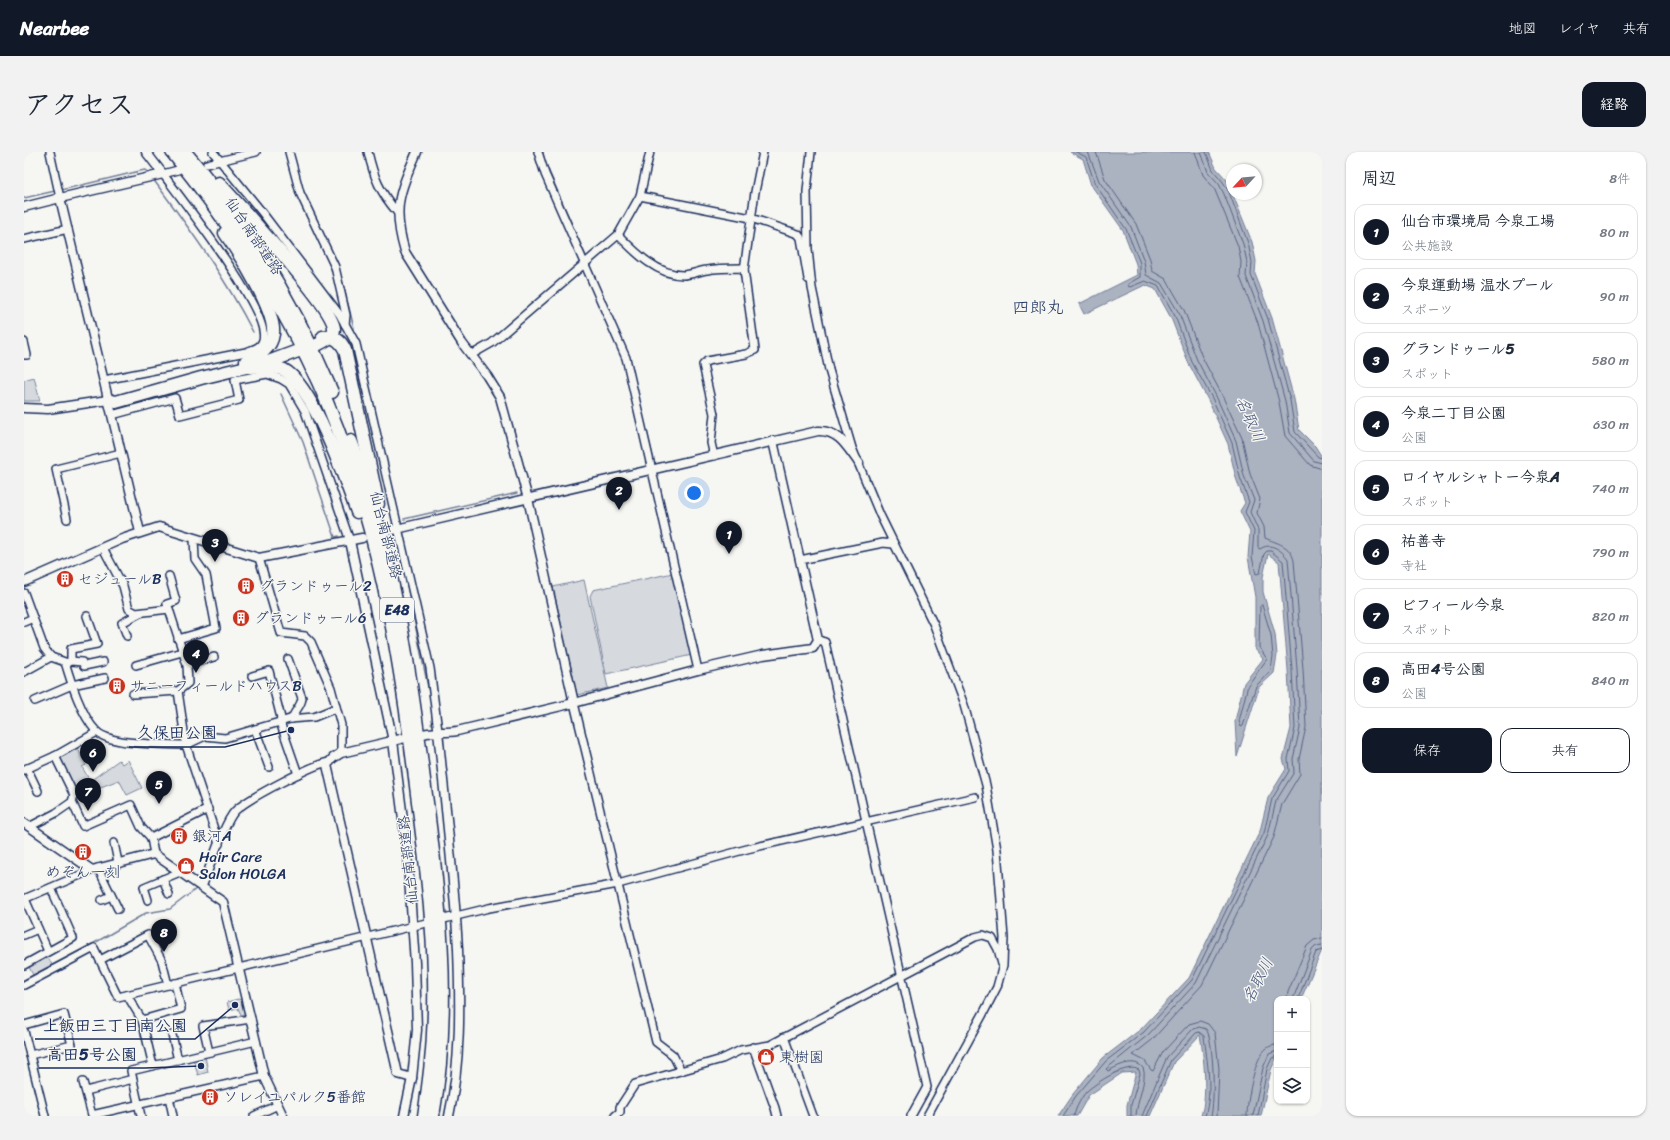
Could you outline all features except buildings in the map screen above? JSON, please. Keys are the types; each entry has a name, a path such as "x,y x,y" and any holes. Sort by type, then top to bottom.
{"highway":[{"path":"191,152 324,306 334,325 334,330 330,337"},
{"path":"178,158 246,266 266,303 270,315 273,334 266,350 247,364"},
{"name":"仙台南部道路","path":"178,158 243,229 277,280 316,355 354,450 384,551 397,612 420,745 430,823 439,917 443,993 442,1029 438,1090 433,1116"},
{"name":"仙台南部道路","path":"178,158 250,256 288,320 321,388 347,453 362,500 391,624 411,745 420,813 434,968 433,1040 424,1116"},
{"path":"316,342 330,337 338,339 343,344 378,498 384,551"},
{"path":"108,400 116,402 298,349"},
{"path":"247,364 274,367 284,370 293,376 309,400 352,497 391,624"}],"street":[{"path":"50,152 140,532"},
{"path":"104,380 246,352 257,348 263,340 262,323 237,276 146,152"},
{"path":"213,152 317,285 345,324 356,344 430,668 438,731 456,915 460,1013 454,1093 449,1116"},
{"path":"207,164 256,152"},
{"path":"289,152 300,193 335,267 346,315 345,324"},
{"path":"368,152 376,181 383,196 397,212"},
{"path":"416,152 404,181 399,198 397,212 400,236 405,252 471,355 500,397 528,499 574,703 656,1042 673,1055 681,1072"},
{"path":"538,152 546,174 587,262 626,358 698,670"},
{"path":"471,355 492,343 618,235 640,196 650,152"},
{"path":"713,454 711,443 714,414 703,365 707,361 746,354 755,350 744,270 751,218 763,152"},
{"path":"811,152 807,191 808,249 812,285 829,370 849,442 893,544 929,614 964,705 986,785 998,857 1004,938 1003,965 997,986 983,1014 927,1116"},
{"path":"24,206 59,194 163,174 178,158"},
{"path":"640,196 751,218 800,236 806,275 812,285"},
{"path":"24,239 68,229"},
{"path":"618,235 638,255 662,270 675,274 683,275 706,270 741,268 744,270"},
{"path":"24,342 27,355 24,355"},
{"path":"112,415 175,398 180,415 239,400 235,380 267,374 281,379 289,384 305,411 350,541 393,741 407,850 413,927 416,1030 412,1078 404,1116"},
{"path":"24,408 48,409 108,400"},
{"path":"388,531 651,470 713,454 826,431 834,433 842,439 859,463"},
{"path":"423,734 438,731 446,733 457,731 574,703 698,670 763,656 813,648 818,640 773,441"},
{"path":"67,519 56,469 121,453"},
{"path":"24,582 140,532 159,527 259,558 362,538"},
{"path":"178,639 216,628 206,575 195,559 194,539"},
{"path":"800,560 883,543 893,544"},
{"path":"103,548 123,586 129,609 136,613 169,609"},
{"path":"259,558 282,633 305,636 311,642 331,688 341,725 341,753"},
{"path":"132,694 178,691 188,683 187,665 167,604 176,601 169,576"},
{"path":"24,595 44,648 51,657 68,662 82,662 84,666 103,662"},
{"path":"127,636 122,623 140,613"},
{"path":"87,616 97,644 71,649 68,662 72,685 85,713 97,732 120,741 137,744 186,745 205,736 225,738 292,719 314,717 336,708"},
{"path":"24,622 33,618"},
{"path":"818,640 825,642 900,977 927,1087 911,1116"},
{"path":"136,665 182,652"},
{"path":"187,665 214,656"},
{"path":"24,672 51,657"},
{"path":"288,659 302,698 301,705 294,711 292,719"},
{"path":"252,676 269,670 281,722 298,774"},
{"path":"35,701 72,685 105,678"},
{"path":"178,691 186,745 219,844"},
{"path":"255,730 269,767"},
{"path":"38,791 26,769 55,756 97,732"},
{"path":"404,738 341,753 328,765 398,1074 412,1078"},
{"path":"26,825 56,813 72,802 74,795 55,756"},
{"path":"202,887 219,844 235,810 258,795 298,774 323,762 330,762"},
{"path":"444,919 456,915 618,884 747,849 975,797"},
{"path":"72,802 83,826 131,805 141,827 151,838 154,854 223,902 264,1076 283,1116"},
{"path":"151,838 208,809"},
{"path":"26,825 95,869 112,896 118,909"},
{"path":"114,843 118,862"},
{"path":"48,951 25,899 95,869 154,854"},
{"path":"148,900 144,887 180,872"},
{"path":"163,879 169,894"},
{"path":"24,964 74,938 51,888"},
{"path":"102,900 112,896"},
{"path":"24,985 94,948 118,997 426,923"},
{"path":"24,935 38,929"},
{"path":"100,960 148,935 162,961 181,1010 142,1020"},
{"path":"615,1116 620,1112 620,1107 636,1084 722,1059 741,1050 770,1045 975,937 983,935 992,938 1003,965"},
{"path":"127,995 142,1020 153,1066"},
{"path":"24,1025 64,1014 72,1045 30,1055"},
{"path":"209,1052 203,1026 251,1019"},
{"path":"24,1031 45,1116"},
{"path":"172,1035 178,1060"},
{"path":"784,1037 813,1116"},
{"path":"141,1116 131,1071 256,1041"},
{"path":"753,1047 776,1108 777,1116"},
{"path":"83,1082 92,1116 138,1104 264,1076"},
{"path":"86,1091 133,1079"},
{"path":"169,1097 173,1116"},
{"path":"254,1116 278,1105"},
{"path":"620,1107 621,1116"}],"shaded area":[{"path":"34,377 40,401 24,401 24,380"},
{"path":"673,573 692,655 606,674 590,596 593,590"},
{"path":"584,580 608,688 577,695 553,587"},
{"path":"77,747 86,765 82,767 90,781 119,760 122,764 128,760 142,788 127,795 119,780 77,796 59,756"},
{"path":"47,955 52,965 33,975 28,965"},
{"path":"238,999 242,1000 246,1014 241,1015 238,1008 229,1010 227,1002"},
{"path":"205,1056 208,1072 198,1075 193,1059"}],"water":[{"name":"名取川","path":"1070,152 1209,152 1216,168 1226,179 1226,200 1235,200 1252,242 1256,261 1255,274 1272,318 1294,399 1299,430 1315,446 1322,457 1322,950 1302,996 1274,996 1274,1063 1271,1070 1261,1116 1201,1116 1205,1087 1204,1064 1200,1035 1174,1062 1150,1116 1127,1116 1127,1105 1136,1072 1122,1073 1089,1095 1077,1116 1058,1116 1073,1094 1103,1058 1141,1029 1189,978 1260,831 1268,798 1286,769 1283,759 1291,728 1279,562 1268,554 1263,577 1263,592 1275,634 1277,655 1274,673 1259,687 1237,757 1235,721 1244,683 1263,659 1255,649 1255,597 1248,557 1250,532 1240,511 1245,503 1236,478 1228,444 1208,400 1189,364 1171,318 1155,289 1145,285 1084,314 1079,304 1137,275 1136,264 1123,230 1091,185 1083,159"}],"waterway":[{"path":"543,152 544,160 587,259"},
{"path":"61,190 145,170 150,174"},
{"path":"153,179 219,272 253,332"},
{"path":"24,198 55,191"},
{"path":"304,194 338,266"},
{"path":"589,264 617,329"},
{"path":"341,276 354,328"},
{"path":"355,358 380,463"},
{"path":"629,358 654,461"},
{"path":"281,394 303,442 335,537 339,536"},
{"path":"404,519 517,493"},
{"path":"404,570 431,702 433,723 431,724"},
{"path":"24,980 98,941 146,913 170,909 196,889"}],"place":[{"name":"今泉運動場 温水プール","path":"619,510"},
{"name":"仙台市環境局 今泉工場","path":"729,554"},
{"name":"グランドゥール5","path":"215,562"},
{"name":"セジュールB","path":"65,579"},
{"name":"グランドゥール2","path":"246,586"},
{"name":"グランドゥール6","path":"241,618"},
{"name":"今泉二丁目公園","path":"196,673"},
{"name":"サニーフィールドハウスB","path":"117,686"},
{"name":"久保田公園","path":"291,730"},
{"name":"祐善寺","path":"93,772"},
{"name":"ロイヤルシャトー今泉A","path":"159,804"},
{"name":"ビフィール今泉","path":"88,811"},
{"name":"銀河A","path":"179,836"},
{"name":"めぞん一刻","path":"83,852"},
{"name":"Hair Care Salon HOLGA","path":"186,866"},
{"name":"高田4号公園","path":"164,952"},
{"name":"上飯田三丁目南公園","path":"235,1005"},
{"name":"東樹園","path":"766,1057"},
{"name":"高田5号公園","path":"201,1066"},
{"name":"ソレイユパルク5番館","path":"210,1097"}],"district":[{"name":"四郎丸","path":"1038,307"}]}
